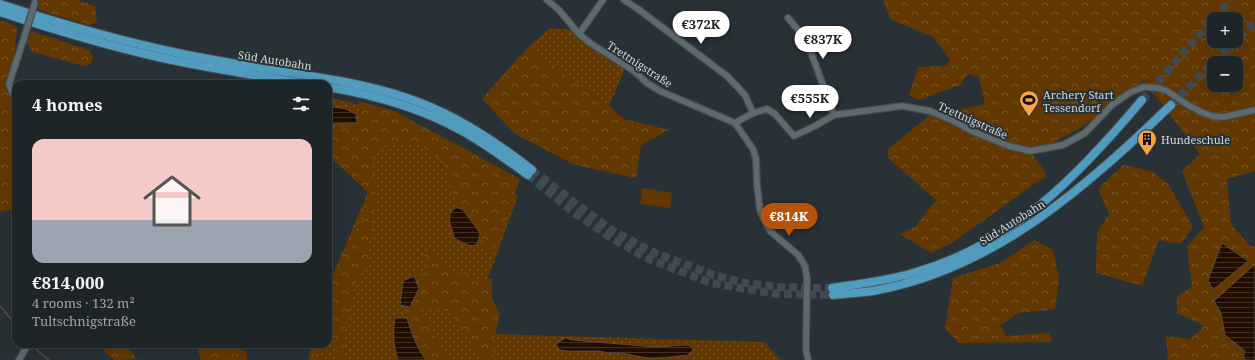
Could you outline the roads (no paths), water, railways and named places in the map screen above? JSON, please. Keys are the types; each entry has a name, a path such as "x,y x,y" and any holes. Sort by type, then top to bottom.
{"highway":[{"name":"Süd Autobahn","path":"0,4 96,34 161,50 336,80 375,88 407,98 438,110 466,124 510,152 530,172 464,132 408,106 375,96 332,88"},
{"name":"Süd Autobahn","path":"0,12 102,43 158,57 210,68 284,80"},
{"name":"Süd Autobahn","path":"1142,100 1082,167 1054,194 1023,219 994,239 975,249 913,273 833,291 878,290 913,281 960,264 998,245 1030,225 1091,179 1171,105"}],"street":[{"name":"Trettnigstraße","path":"547,0 559,10 579,34 595,47 634,71 660,91 735,123 753,113 767,109 776,114 794,136 834,115 902,106 930,111 954,121 974,132 1009,146 1030,151 1063,145 1085,133 1113,104 1131,92 1144,87 1158,88 1168,91 1188,105 1212,116 1224,117 1255,110"},
{"path":"579,34 603,0"},
{"path":"624,0 727,76 745,95 753,113"},
{"path":"12,90 9,84 35,1"},
{"path":"788,18 806,39 834,115"},
{"path":"735,123 753,149 756,159 757,185 760,210 763,218 770,231 798,255 805,266 807,279 806,349 808,360"},
{"path":"19,360 26,348"}],"waterway":[{"path":"0,306 12,320"},
{"path":"36,348 49,360"}],"tunnel":[{"path":"1142,100 1230,0"},
{"path":"1171,105 1255,22"},
{"path":"532,170 613,231 653,252 714,275 745,283 778,287 832,288"},
{"path":"528,175 573,212 611,238 649,259 711,283 777,294 833,295"}],"place":[{"name":"Archery Start Tessendorf","path":"1029,117"},
{"name":"Hundeschule","path":"1147,156"}]}
